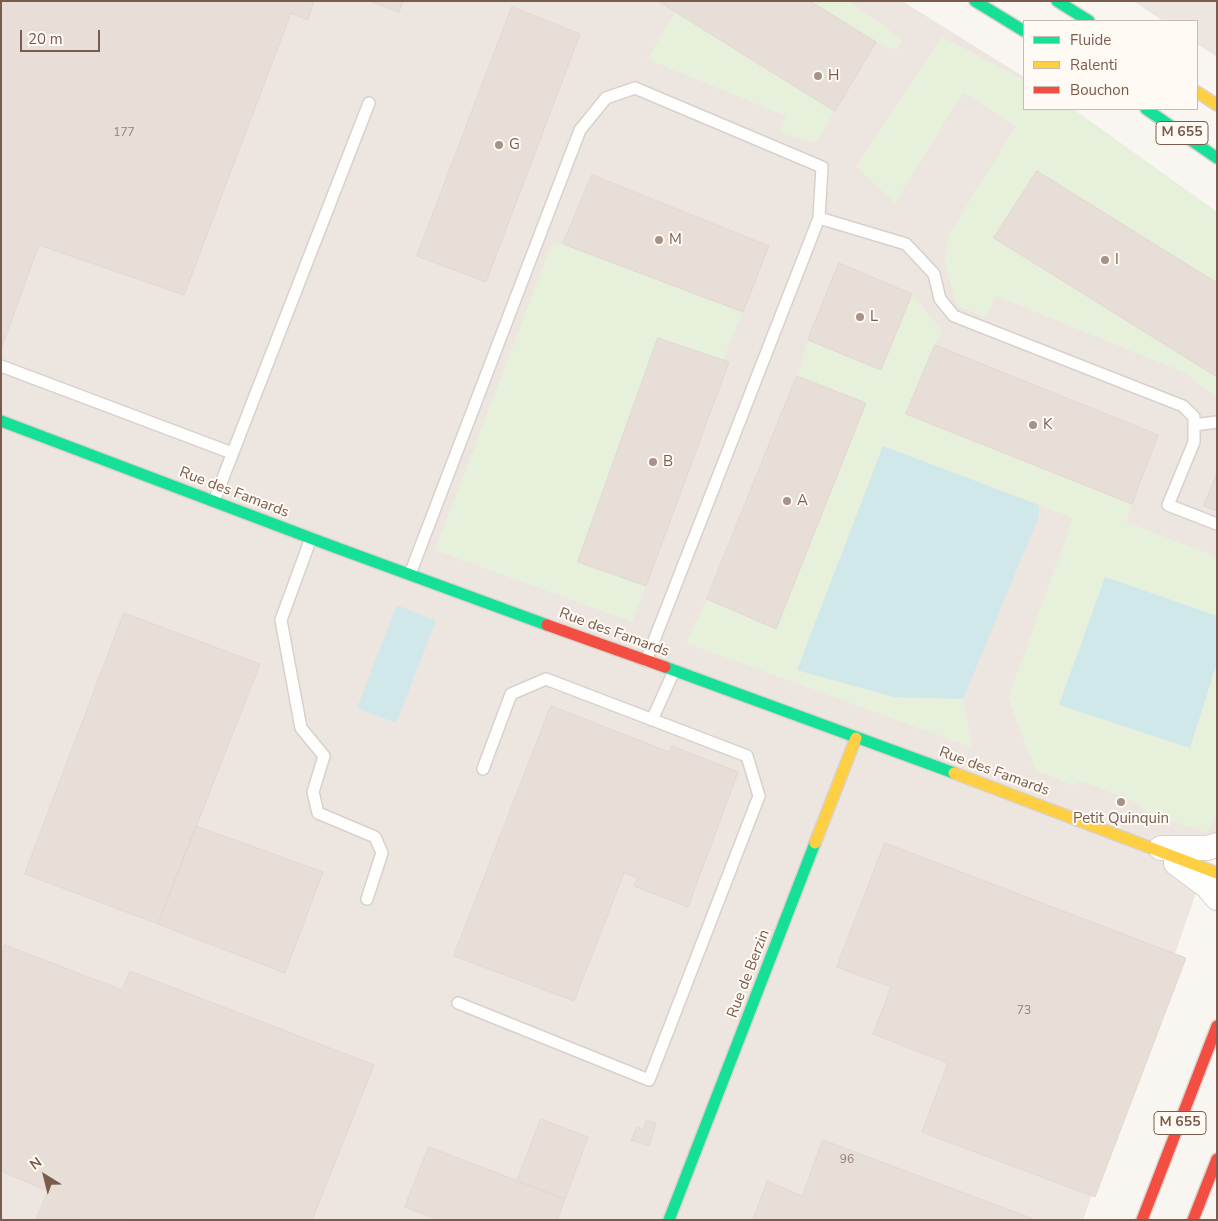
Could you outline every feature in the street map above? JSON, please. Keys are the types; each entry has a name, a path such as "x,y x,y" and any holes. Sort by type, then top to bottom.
{"street":[{"path":"975,1 1023,30"},
{"path":"1057,1 1087,20"},
{"path":"1079,1 1100,20"},
{"name":"M 655","path":"1198,93 1217,105"},
{"name":"M 655","path":"1147,110 1217,158"},
{"name":"Rue des Famards","path":"1,421 311,538 968,778 1217,873"},
{"name":"Rue de Berzin","path":"669,1220 856,738"},
{"path":"1152,848 1186,849 1207,848 1217,845"},
{"path":"1152,848 1185,868 1207,886 1217,898"},
{"name":"M 655","path":"1142,1220 1217,1026"},
{"path":"1194,1220 1217,1159"},
{"path":"1194,1220 1217,1189"}],"lane":[{"path":"410,574 580,130 606,98 635,88 822,166 819,218 646,661"},
{"path":"214,501 369,103"},
{"path":"819,218 906,244 934,274 940,299 954,316 1183,406 1194,417 1194,442 1168,505 1217,524"},
{"path":"1,366 232,454"},
{"path":"1194,425 1217,422"},
{"path":"311,538 281,620 302,728 324,756 313,792 318,813 374,837 382,853 367,899"},
{"path":"652,720 674,671"},
{"path":"458,1003 649,1080 759,796 747,756 546,679 511,694 483,769"}],"shaded area":[{"path":"1,1 902,1 1023,76 1023,110 1074,110 1217,212 1217,832 1083,1220 1,1220"},
{"path":"1133,1 1217,1 1217,57 1198,45 1198,20 1162,20"}],"green space":[{"path":"810,1 849,1 903,40 896,50 876,42"},
{"path":"675,12 835,111 816,143 780,133 786,116 647,59"},
{"path":"942,37 1023,79 1023,110 1074,110 1217,212 1217,283 1037,171 994,238 1217,377 1217,397 1183,372 996,296 986,318 956,305 944,259 949,234 1016,126 963,93 895,203 856,167"},
{"path":"552,243 563,244 743,312 723,360 658,338 578,561 646,586 632,622 435,550"},
{"path":"912,294 942,330 907,414 1132,504 1126,522 1217,557 1217,616 1105,577 1190,748 1217,662 1217,812 1208,833 1144,812 1135,802 1081,781 1072,785 1035,770 1008,698 1073,518 884,447 797,670 894,697 963,699 973,748 686,643 707,599 776,628 866,403 797,376 808,340 881,370"}],"water":[{"path":"883,446 1039,505 1039,516 963,699 894,697 797,670"},
{"path":"1105,577 1217,616 1217,662 1190,748 1059,705"},
{"path":"397,605 436,621 396,723 357,708"}],"building":[{"path":"1,1 314,1 308,20 291,13 184,295 39,245 1,349"},
{"path":"371,1 403,1 399,12"},
{"name":"H","path":"658,1 810,1 876,42 835,111"},
{"name":"G","path":"512,7 580,34 486,282 417,256"},
{"name":"I","path":"1037,171 1217,283 1217,377 994,238"},
{"name":"M","path":"592,175 769,246 743,312 563,244"},
{"name":"L","path":"839,263 912,294 881,370 808,340"},
{"name":"B","path":"658,338 729,362 646,586 578,562"},
{"name":"K","path":"935,345 1158,435 1132,504 906,414"},
{"name":"A","path":"797,376 866,403 776,629 707,599"},
{"path":"1217,473 1217,511 1204,506"},
{"path":"124,613 260,664 158,924 25,874"},
{"path":"551,706 669,752 672,746 738,772 688,907 634,886 638,878 624,873 574,1001 454,956"},
{"path":"196,826 323,872 285,973 158,924"},
{"path":"885,843 1186,958 1095,1197 922,1132 948,1063 873,1034 891,987 837,967"},
{"path":"5,945 122,990 130,971 374,1065 312,1220 36,1219 48,1191 1,1171 1,956"},
{"path":"541,1119 588,1137 565,1199 517,1181"},
{"path":"647,1120 656,1123 649,1146 631,1140 637,1127 643,1130"},
{"path":"823,1140 1036,1220 753,1220 767,1181 802,1196"},
{"path":"429,1147 565,1199 557,1220 439,1220 405,1207"}],"traffic: fast":[{"path":"975,1 1023,30"},
{"path":"1057,1 1087,20"},
{"path":"1147,110 1217,158"},
{"path":"1,421 547,625"},
{"path":"665,667 954,773"},
{"path":"669,1220 815,843"}],"traffic: slow":[{"path":"1198,93 1217,105"},
{"path":"815,843 856,738"},
{"path":"954,773 1217,873"}],"traffic: jam":[{"path":"547,625 665,667"},
{"path":"1142,1220 1217,1026"},
{"path":"1193,1220 1217,1159"}],"place":[{"name":"H","path":"818,76"},
{"name":"G","path":"499,145"},
{"name":"M","path":"659,240"},
{"name":"I","path":"1105,260"},
{"name":"L","path":"860,317"},
{"name":"K","path":"1033,425"},
{"name":"B","path":"653,462"},
{"name":"A","path":"787,501"},
{"name":"Petit Quinquin","path":"1121,802"}]}
